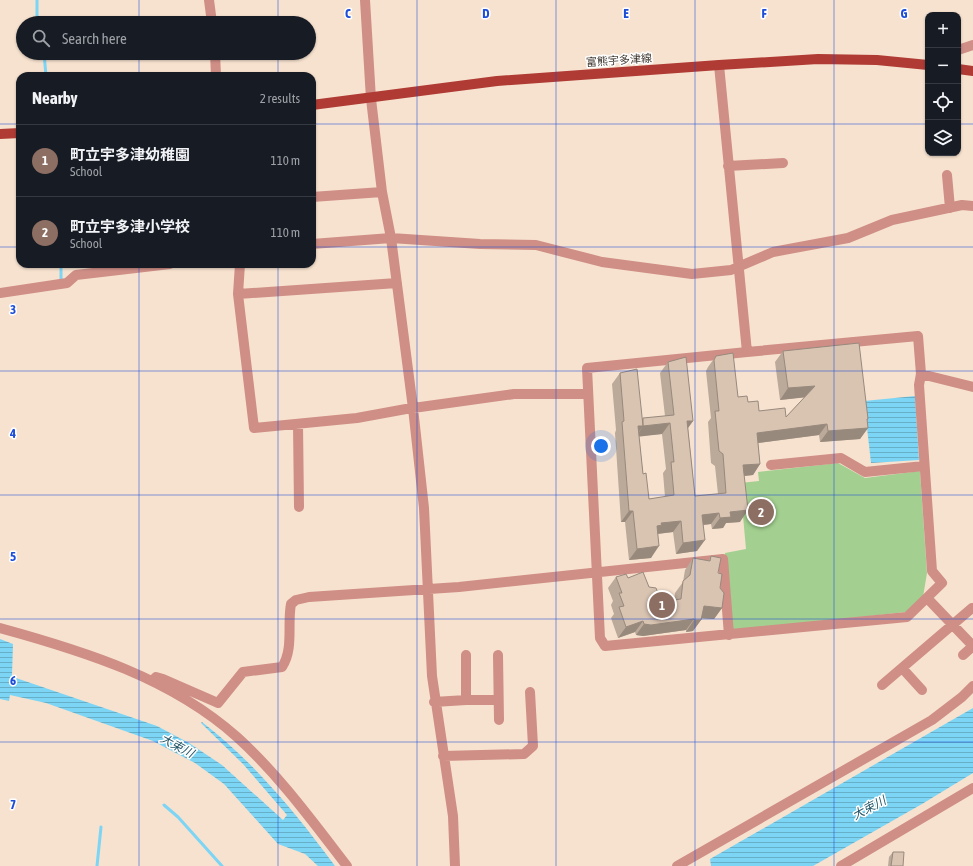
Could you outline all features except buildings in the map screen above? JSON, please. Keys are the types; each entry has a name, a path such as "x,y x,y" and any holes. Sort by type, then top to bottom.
{"main road":[{"name":"富熊宇多津線","path":"316,105 371,99 497,81 719,65 818,59 925,63"},
{"path":"961,69 973,71"},
{"path":"0,134 16,133"}],"street":[{"path":"209,0 211,16"},
{"path":"366,0 371,99 382,192 391,238 397,283 424,508 434,702 453,816 455,866"},
{"path":"961,49 973,45"},
{"path":"215,60 216,72"},
{"path":"719,65 737,268 747,352"},
{"path":"728,166 783,163"},
{"path":"948,175 950,208"},
{"path":"316,197 382,192"},
{"path":"316,244 391,238 453,243 536,245 602,262 692,274 731,270 773,252 848,238 892,220 950,208 973,206"},
{"path":"0,293 67,283 76,275 136,268"},
{"path":"240,268 238,294 254,428 356,418 413,408 514,394 588,394"},
{"path":"238,294 397,283"},
{"path":"918,336 921,374 918,385 932,571 942,583 907,617 605,646 600,638 588,368 747,352 918,336"},
{"path":"921,374 973,387"},
{"path":"298,424 299,507"},
{"path":"771,465 841,458 865,472 924,466"},
{"path":"152,680 156,678 163,679 218,703 243,672 282,667 285,663 290,639 291,604 296,600 309,597 427,589 723,559 729,635"},
{"path":"927,598 973,646 963,655"},
{"path":"882,685 972,608"},
{"path":"0,628 89,655 152,680 210,715 237,737 302,808 347,866"},
{"path":"466,655 466,700"},
{"path":"498,655 499,720"},
{"path":"902,668 922,690"},
{"path":"677,866 932,720 962,698 973,686"},
{"path":"443,756 524,754 533,746 530,692"},
{"path":"434,702 498,700"},
{"path":"841,866 973,788"}],"green space":[{"path":"838,463 865,478 920,471 927,573 923,597 906,612 733,631 725,553 746,549 740,483 759,481 758,472"}],"water":[{"path":"915,396 919,460 871,463 864,401"},
{"name":"大束川","path":"0,639 13,644 12,675 16,678 157,726 189,743 222,765 283,820 287,815 243,764 201,723 202,722 221,737 257,771 305,827 335,866 318,866 305,854 278,844 224,784 195,763 153,741 46,703 10,695 9,701 0,699"},
{"name":"大束川","path":"973,708 973,773 922,804 813,866 711,866 710,859"}],"waterway":[{"path":"37,0 37,16"},
{"path":"45,60 46,72"},
{"path":"61,268 61,282"},
{"path":"164,805 178,817 222,866"},
{"path":"97,866 101,827"}],"place":[{"name":"町立宇多津小学校","path":"761,512"},
{"name":"町立宇多津幼稚園","path":"662,605"}]}
